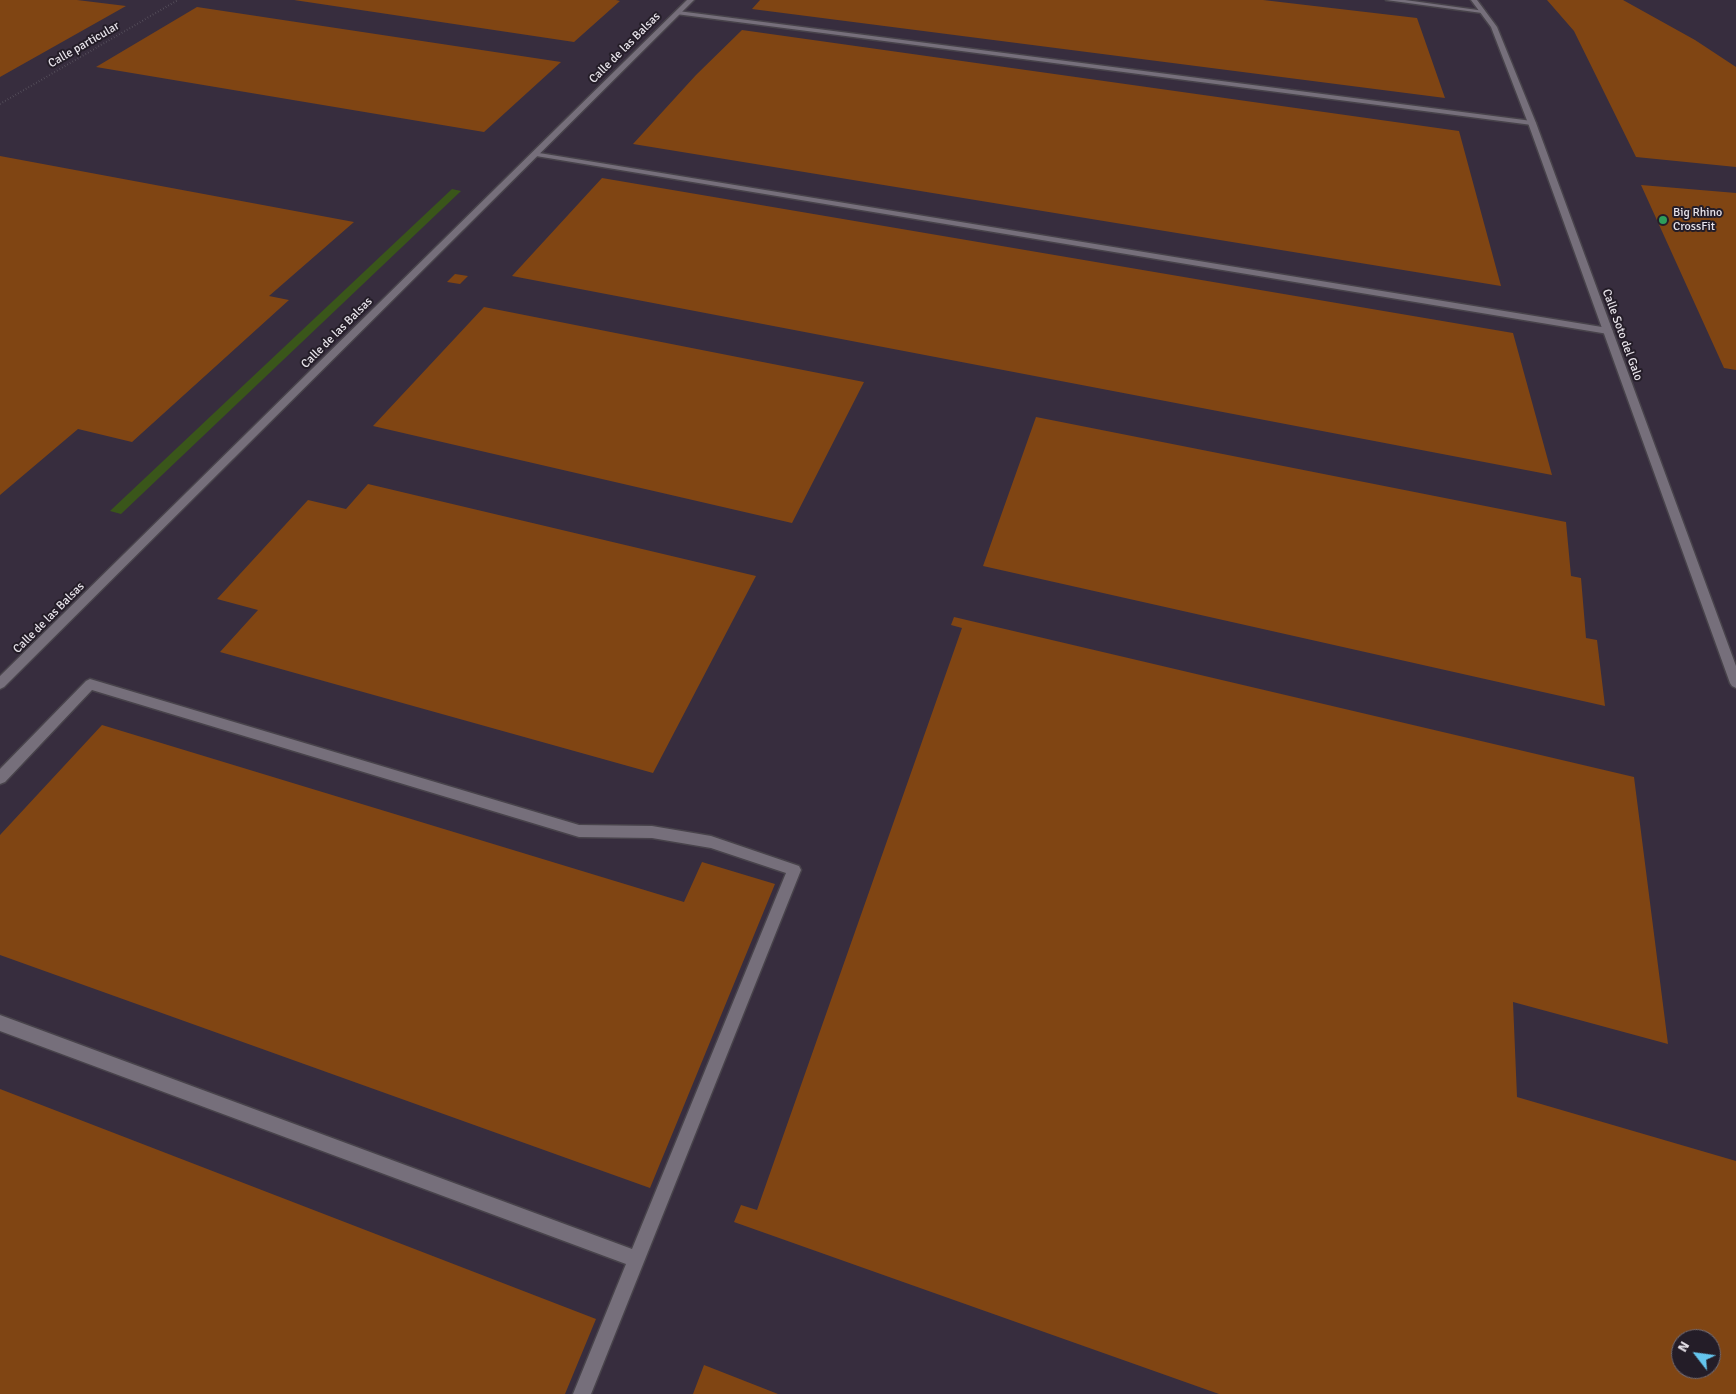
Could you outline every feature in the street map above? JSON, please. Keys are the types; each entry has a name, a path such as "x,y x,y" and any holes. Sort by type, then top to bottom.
{"street":[{"name":"Calle de las Balsas","path":"0,684 691,0"},
{"path":"1389,0 1482,11"},
{"name":"Calle Soto del Galo","path":"1474,0 1494,27 1532,123 1736,683"},
{"path":"678,13 1532,123"},
{"path":"536,154 1608,331"},
{"path":"0,778 90,684 579,831 652,832 711,842 794,870 582,1394"},
{"path":"0,1023 636,1258"}],"path":[{"name":"Calle particular","path":"0,104 178,0"}],"shaded area":[{"path":"0,0 1736,0 1736,1394 0,1394"}],"green space":[{"path":"452,189 461,191 121,514 110,511"}],"building":[{"path":"0,0 77,0 126,6 0,77"},
{"path":"294,0 616,0 620,1 574,42"},
{"path":"760,0 1263,0 1417,18 1445,98 752,9"},
{"path":"1547,0 1623,0 1695,40 1736,67 1736,167 1636,157 1574,31"},
{"path":"197,7 561,62 484,132 96,67"},
{"path":"742,30 1459,131 1501,286 633,144 696,75"},
{"path":"0,156 354,222 269,296 289,300 132,442 78,429 0,495"},
{"path":"602,178 1513,333 1552,475 512,276"},
{"path":"1641,185 1736,193 1736,370 1724,368"},
{"path":"455,274 468,276 460,284 447,282"},
{"path":"484,307 864,382 792,523 373,426"},
{"path":"1036,417 1566,522 1571,576 1581,578 1586,638 1597,640 1605,706 983,566"},
{"path":"368,484 756,576 653,773 220,652 258,610 217,599 308,500 346,509"},
{"path":"954,617 1634,777 1668,1044 1513,1002 1517,1097 1736,1161 1736,1394 1219,1394 734,1222 741,1205 757,1210 962,628 951,625"},
{"path":"102,725 684,902 702,862 775,884 650,1188 0,955 0,835"},
{"path":"0,1089 596,1319 565,1394 0,1394"},
{"path":"704,1365 778,1394 693,1394"}],"place":[{"name":"Big Rhino CrossFit","path":"1663,220"}]}
